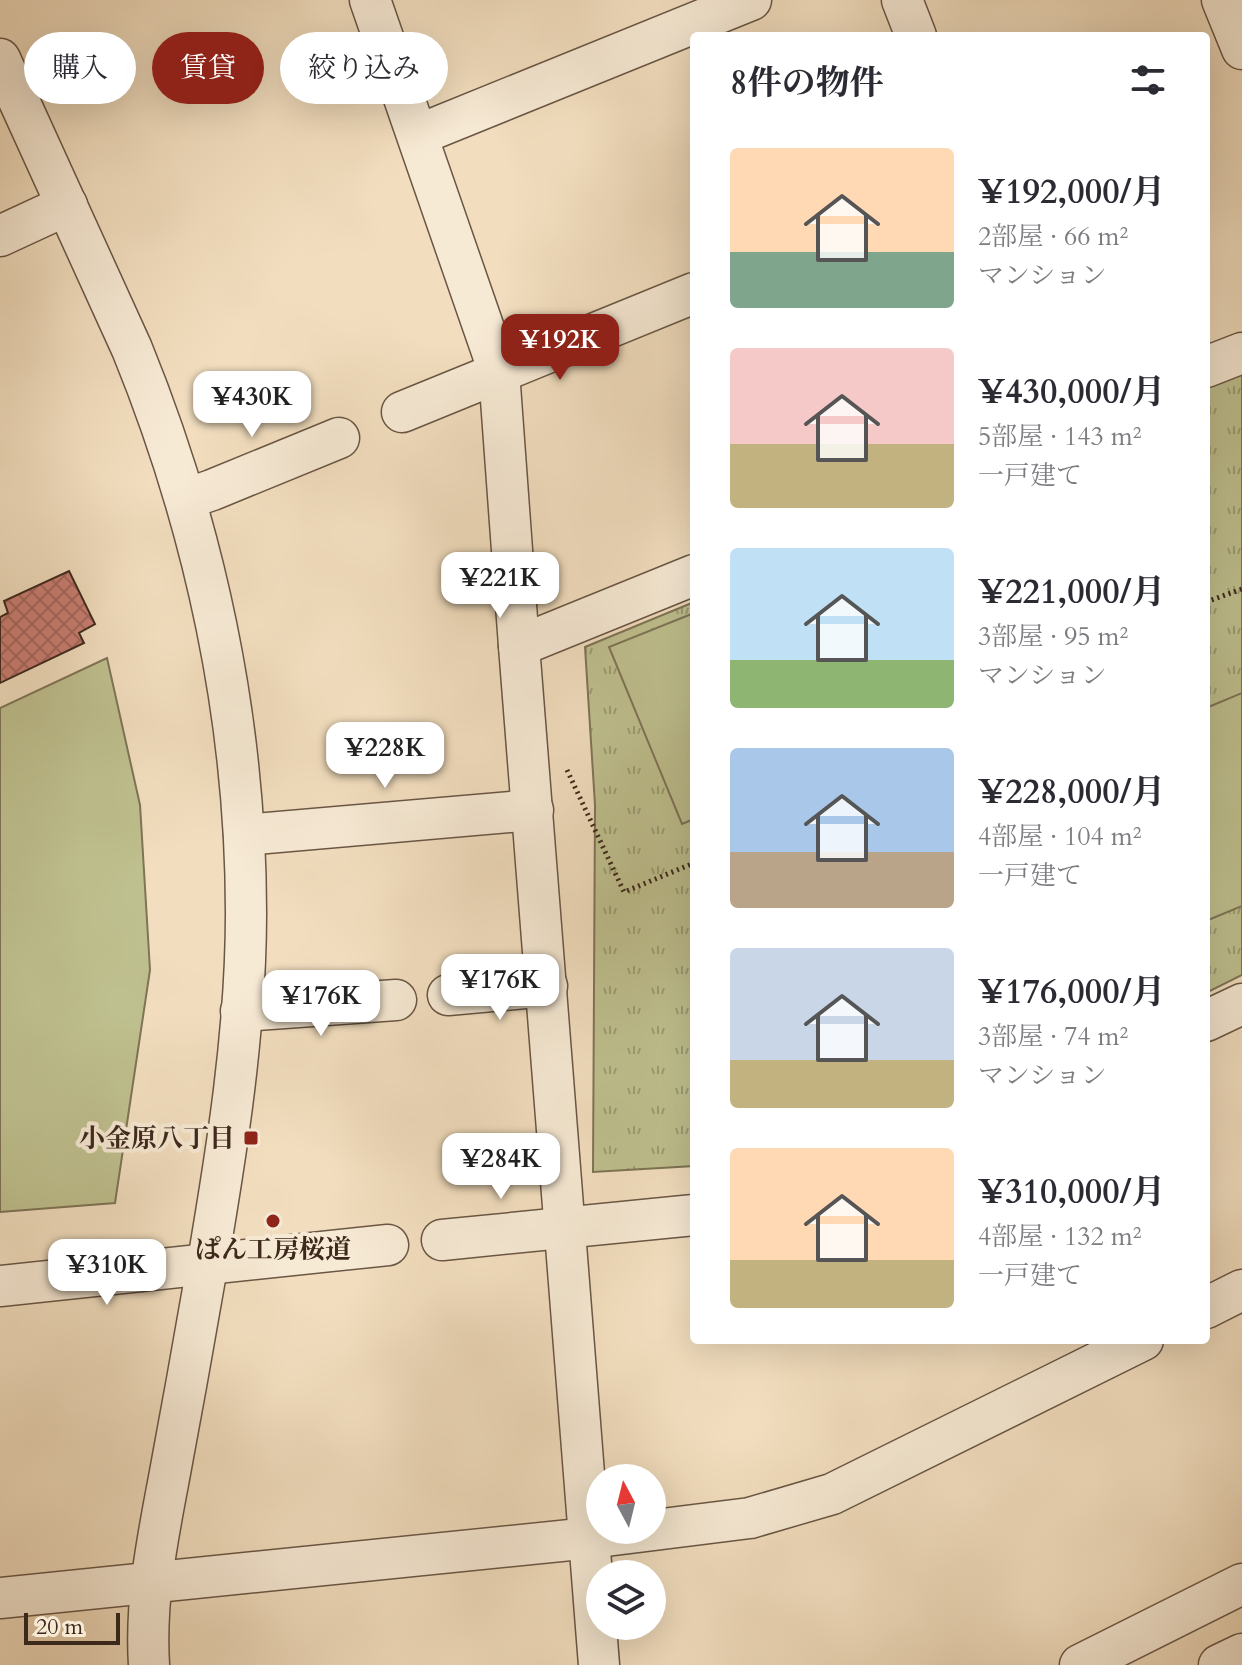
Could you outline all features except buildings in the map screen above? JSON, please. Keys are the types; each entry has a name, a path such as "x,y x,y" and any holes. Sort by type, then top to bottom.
{"street":[{"path":"370,0 499,372 586,1486"},
{"path":"418,135 751,0"},
{"path":"902,0 914,32"},
{"path":"1222,0 1242,49"},
{"path":"0,59 147,385 186,499 220,636 244,835 246,914 241,1011 227,1143 150,1582 149,1665"},
{"path":"0,236 67,205"},
{"path":"402,412 690,295"},
{"path":"1210,365 1242,353"},
{"path":"186,499 339,438"},
{"path":"519,646 690,577"},
{"path":"244,835 533,810"},
{"path":"448,995 547,986"},
{"path":"241,1011 396,1000"},
{"path":"1210,1019 1242,1004"},
{"path":"442,1240 690,1215"},
{"path":"0,1286 388,1245"},
{"path":"1210,1306 1242,1290"},
{"path":"666,1528 750,1518 832,1494 1135,1344"},
{"path":"0,1598 586,1538"},
{"path":"590,1544 599,1665"},
{"path":"1080,1665 1242,1584"},
{"path":"1219,1665 1242,1654"}],"path":[{"path":"1210,601 1242,589"},
{"path":"561,758 624,892 690,865"}],"green space":[{"path":"1242,371 1242,975 1210,991 1210,384"},
{"path":"690,604 690,1166 593,1172 595,805 585,647"},
{"path":"690,615 690,821 682,824 609,647"},
{"path":"107,658 140,805 150,970 115,1203 0,1212 0,708"},
{"path":"1242,693 1242,906 1210,919 1210,706"}],"place":[{"name":"小金原八丁目","path":"251,1138"},
{"name":"ぱん工房桜道","path":"273,1221"}]}
